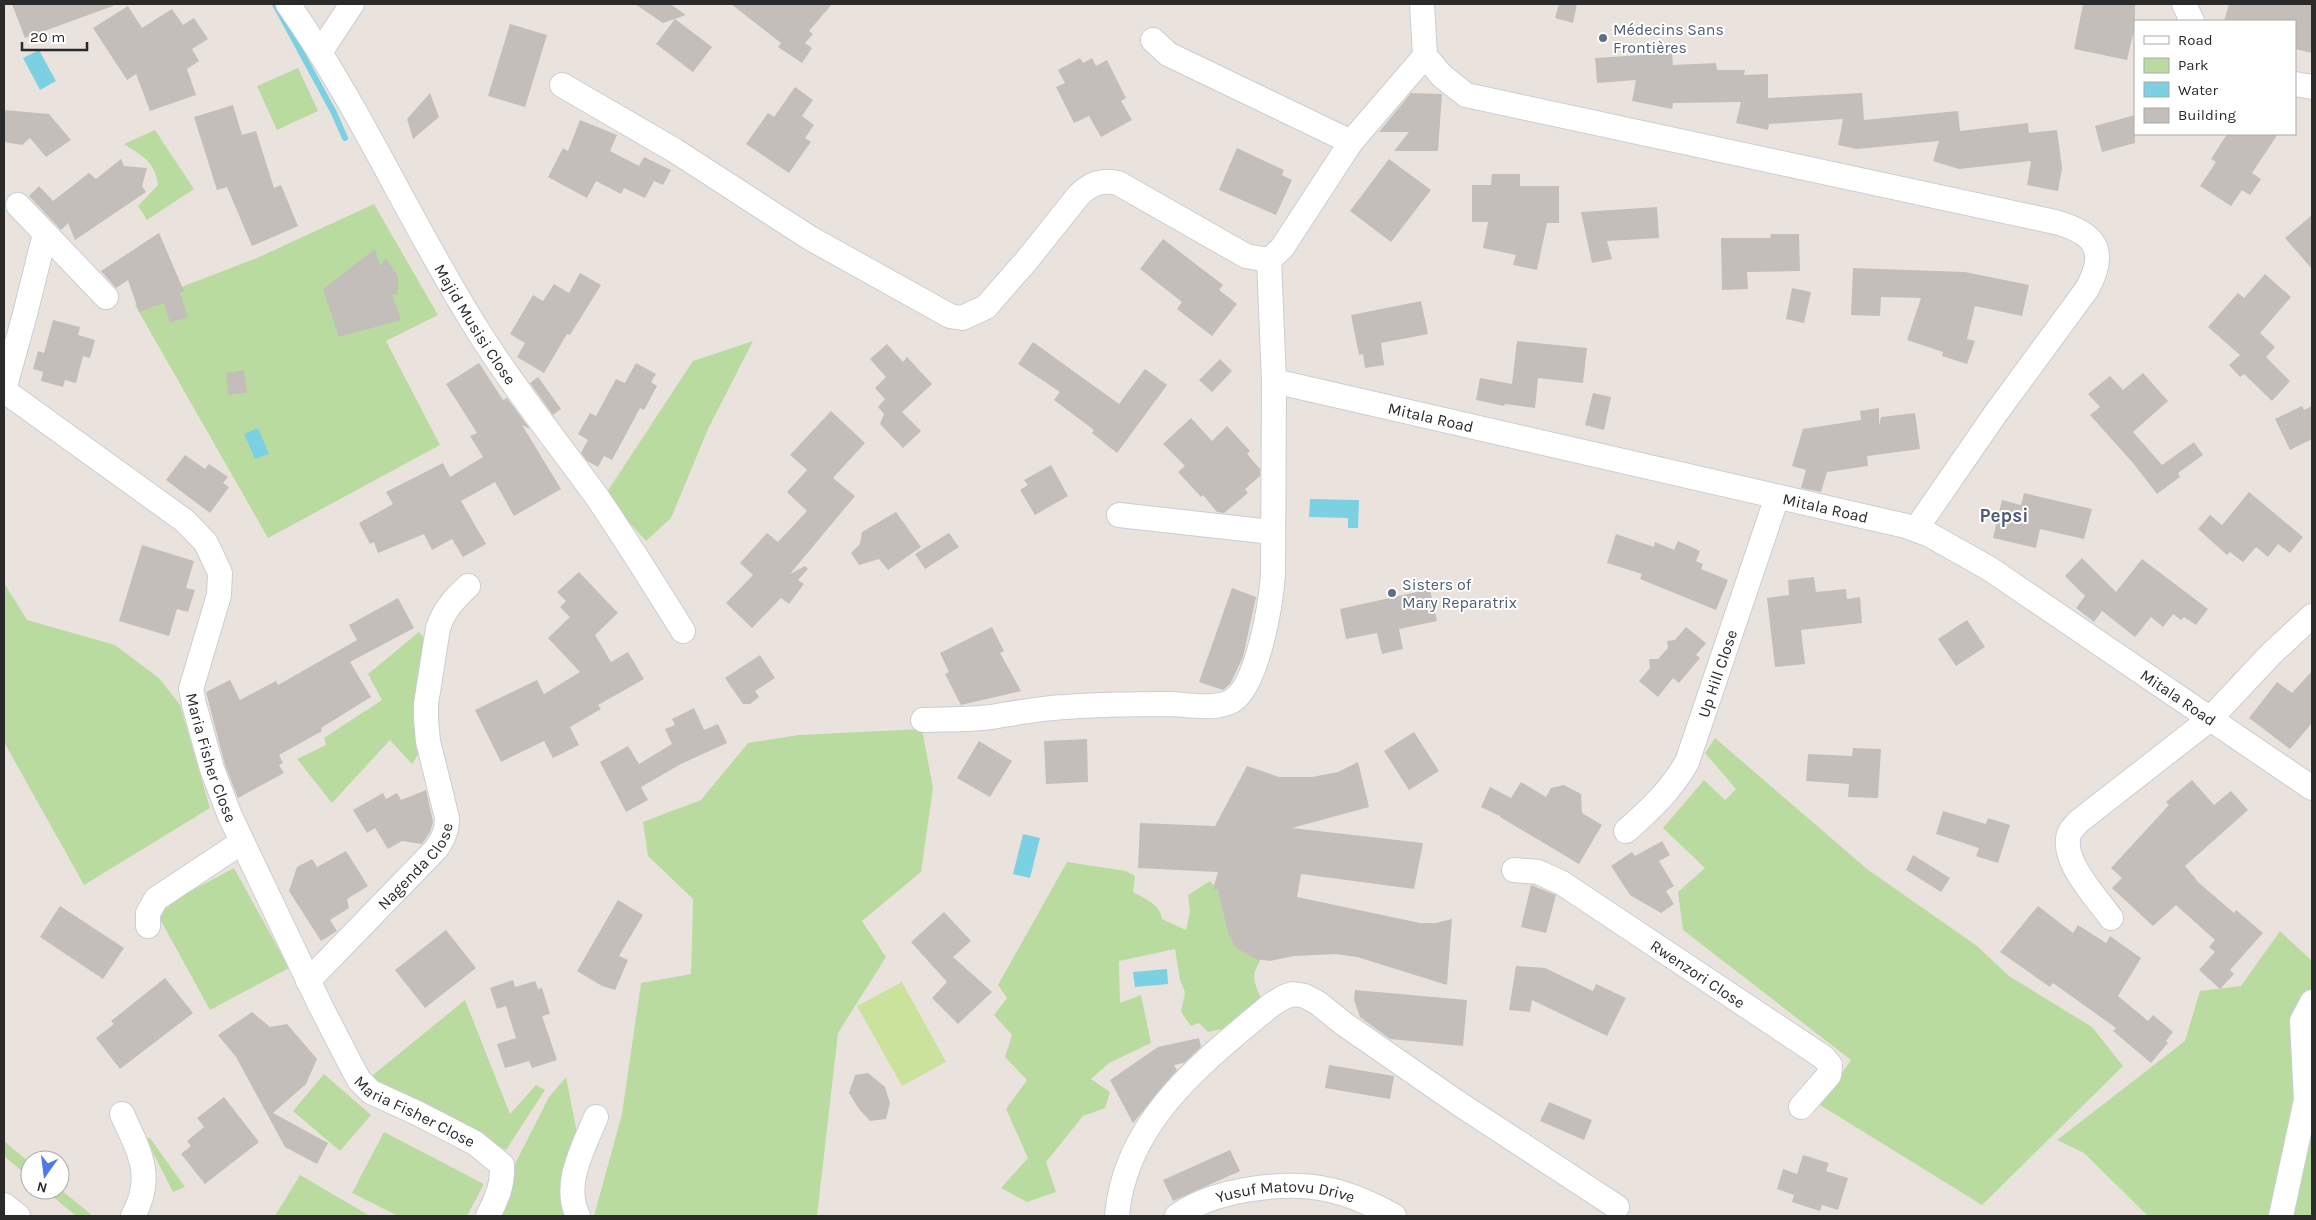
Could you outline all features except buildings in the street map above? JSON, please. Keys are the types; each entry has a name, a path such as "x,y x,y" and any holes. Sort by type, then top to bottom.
{"street":[{"name":"Majid Musisi Close","path":"288,4 321,51 419,231 481,336 543,427 595,495 640,561 683,631"},
{"path":"321,51 352,4"},
{"path":"1422,4 1425,56 1442,76 1466,95 2056,222 2074,227 2084,233 2094,244 2098,258 2096,272 2087,289 1996,413 1916,529"},
{"path":"2184,4 2192,20"},
{"path":"1153,40 1168,54 1351,142"},
{"path":"923,720 989,717 1025,710 1088,705 1212,705 1231,701 1244,689 1251,676 1271,603 1273,574 1274,381 1269,260 1282,248 1351,142 1425,56"},
{"path":"2296,84 2312,88"},
{"path":"562,85 674,150 810,238 950,316 962,318 986,307 1027,260 1078,196 1086,188 1106,180 1118,183 1246,256 1269,260"},
{"path":"18,205 106,297"},
{"name":"Maria Fisher Close","path":"44,234 5,386 6,392 185,521 206,543 220,573 219,595 191,689 212,768 242,842 308,981 359,1080 371,1092 417,1113 475,1144 502,1165 500,1192 488,1216"},
{"name":"Mitala Road","path":"1274,381 1916,529 1942,541 1990,569 2312,788"},
{"name":"Up Hill Close","path":"1626,830 1658,803 1676,782 1687,762 1777,497"},
{"path":"1119,515 1272,532"},
{"name":"Nagenda Close","path":"308,981 436,849 443,839 447,828 447,818 428,741 426,704 440,623 448,605 468,586"},
{"path":"2111,918 2074,866 2068,842 2070,832 2078,822 2210,719 2271,654 2312,616"},
{"path":"148,926 148,913 156,899 242,842"},
{"name":"Rwenzori Close","path":"1514,870 1538,872 1562,883 1823,1057 1830,1065 1828,1075 1802,1108"},
{"path":"1117,1216 1121,1191 1138,1142 1169,1098 1197,1068 1271,1005 1284,997 1294,994 1305,996 1318,1003 1344,1024 1458,1103 1617,1207"},
{"path":"2281,1216 2306,1100 2302,1021 2312,1002"},
{"path":"122,1114 140,1155 144,1170 142,1195 132,1216"},
{"path":"578,1216 572,1185 575,1171 596,1117"},
{"name":"Yusuf Matovu Drive","path":"1177,1216 1197,1205 1222,1196 1251,1190 1289,1186 1329,1190 1371,1204 1394,1216"},
{"path":"4,1205 18,1216"}],"green space":[{"path":"298,68 318,111 277,130 257,86"},
{"path":"155,130 194,189 147,220 138,206 158,185 154,170 147,160 124,144"},
{"path":"374,204 438,315 386,341 440,445 268,538 135,305 259,257"},
{"path":"753,341 708,429 671,518 646,541 605,495 693,361"},
{"path":"4,583 27,620 115,645 159,678 180,705 210,808 84,885 4,742"},
{"path":"419,632 428,642 422,748 412,764 390,740 332,803 297,759 326,745 324,738 382,700 368,674"},
{"path":"922,729 933,788 921,872 862,921 886,957 838,1033 817,1216 594,1216 622,1114 641,983 691,974 693,899 648,856 643,822 701,800 748,743 799,735"},
{"path":"1715,738 1867,869 1977,946 2009,976 2092,1027 2123,1066 1982,1205 1820,1105 1851,1060 1683,930 1678,892 1705,868 1663,828 1704,780 1725,800 1736,789 1705,753"},
{"path":"1067,862 1126,871 1135,876 1133,892 1147,899 1155,906 1159,910 1162,919 1186,930 1190,911 1188,895 1210,881 1238,912 1267,950 1256,969 1254,978 1261,998 1227,1028 1208,1032 1199,1023 1191,1026 1181,1012 1185,992 1180,980 1175,949 1119,961 1120,1003 1141,995 1151,1043 1109,1063 1091,1079 1110,1092 1105,1108 1083,1116 1046,1162 1056,1192 1027,1202 1001,1188 1028,1158 1006,1109 1027,1080 1005,1057 1012,1035 994,1015 1007,998 998,985"},
{"path":"234,868 289,968 210,1010 155,910"},
{"path":"2280,931 2312,961 2312,1216 2148,1216 2084,1153 2057,1140 2185,1041 2200,991 2241,986"},
{"path":"902,982 946,1062 902,1086 857,1006"},
{"path":"465,1000 510,1114 536,1085 545,1090 506,1150 368,1079"},
{"path":"324,1074 371,1115 340,1151 293,1111"},
{"path":"566,1077 577,1133 561,1201 568,1216 500,1216 513,1168 549,1097"},
{"path":"384,1132 484,1184 467,1216 398,1216 352,1193"},
{"path":"150,1138 185,1187 173,1192 146,1139"},
{"path":"4,1141 20,1155 20,1170 4,1156"},
{"path":"300,1175 370,1216 275,1216"},
{"path":"70,1197 93,1216 76,1216 57,1200 70,1200"}],"water":[{"path":"39,50 56,81 40,90 23,58"},
{"path":"258,428 269,454 255,459 244,434"},
{"path":"1310,499 1359,500 1358,528 1348,528 1348,518 1309,517"},
{"path":"1023,834 1040,838 1030,878 1013,874"},
{"path":"1167,969 1168,984 1135,987 1133,972"}],"waterway":[{"path":"275,4 334,113 345,138"}],"place":[{"name":"Médecins Sans Frontières","path":"1603,38"},
{"name":"Sisters of Mary Reparatrix","path":"1392,593"}],"district":[{"name":"Pepsi","path":"2004,516"}]}
